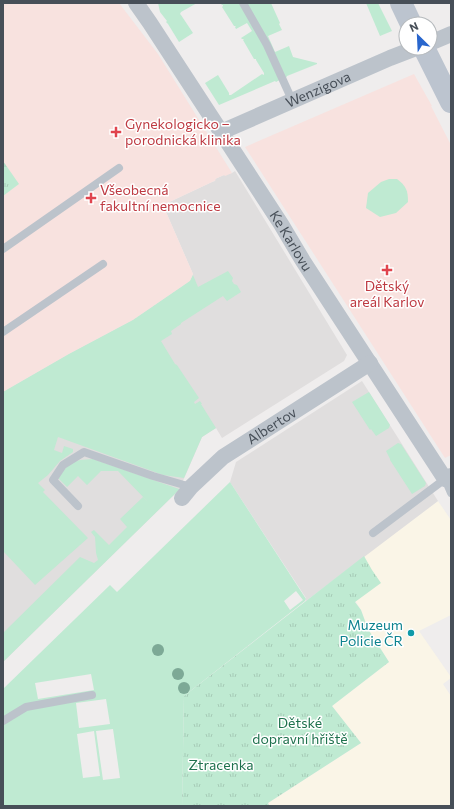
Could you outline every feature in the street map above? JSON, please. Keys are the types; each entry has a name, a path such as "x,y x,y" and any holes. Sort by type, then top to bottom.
{"main road":[{"path":"401,3 408,16"},
{"path":"428,56 451,102"}],"street":[{"name":"Ke Karlovu","path":"140,6 281,224 303,261 449,482"},
{"path":"438,40 451,34"},
{"name":"Wenzigova","path":"221,132 398,55"},
{"name":"Albertov","path":"187,492 223,457 370,363"}],"lane":[{"path":"243,3 267,45 292,100"},
{"path":"3,249 119,168"},
{"path":"3,332 103,264"},
{"path":"78,506 53,480 63,464 84,452 153,476 187,492"},
{"path":"373,533 449,482"},
{"path":"3,721 26,707 92,695"}],"shaded area":[{"name":"Všeobecná fakultní nemocnice","path":"3,3 119,3 158,54 232,173 215,179 216,180 163,205 193,274 190,281 133,320 69,354 3,392"},
{"name":"Dětský areál Karlov","path":"414,74 451,145 451,455 445,458 245,147"},
{"path":"235,171 347,355 344,361 222,438 216,428 202,437 179,490 3,662 3,392 69,354 133,320 190,281 193,274 163,205 215,181 215,179"},
{"path":"362,381 438,501 306,601 306,598 230,482 236,462"},
{"path":"438,501 451,520 451,615 419,631 451,677 443,684 451,696 451,806 269,806 268,803 361,743 332,706 389,662 368,629 361,610 339,575"}],"green space":[{"path":"158,3 197,3 180,14 193,33 179,42 160,12"},
{"path":"220,3 271,3 282,30 268,36 275,52 289,46 293,57 317,64 219,105 205,83 218,75 229,95 231,95 262,74 264,75 256,59 254,59 244,40 241,38 252,31 247,23 236,29 236,26 234,26 222,7 223,5"},
{"path":"366,3 378,3 392,31 380,36"},
{"path":"3,161 19,184 3,196"},
{"path":"389,179 397,179 403,184 408,194 408,202 396,213 380,217 366,208 368,193 381,182"},
{"path":"228,271 233,278 232,281 237,285 241,292 227,301 223,296 181,323 171,331 172,334 161,341 199,398 194,402 195,404 200,401 216,428 202,437 184,478 163,475 58,437 54,450 62,453 64,446 73,449 73,452 60,461 48,475 38,483 45,490 43,492 88,538 35,585 3,551 3,392 69,354 133,320 190,281 193,275 198,287"},
{"path":"369,392 390,425 389,428 376,436 371,429 370,430 352,402"},
{"path":"398,443 401,444 426,483 425,486 412,494 390,460 386,451"},
{"path":"93,459 179,490 3,662 3,633 80,557 94,563 98,560 95,537 91,532 94,530 109,545 127,527 120,519 143,497 148,502 118,471 101,471 87,485 78,476 67,487 59,479 59,476 70,463 80,460"},
{"path":"230,482 306,599 184,696 182,806 3,806 3,689 110,585 117,592","holes":["296,591 303,600 290,610 284,601","91,674 94,690 38,699 35,683","106,699 110,724 79,728 76,703","113,729 120,778 103,780 96,731","94,731 100,776 83,778 77,734"]},
{"path":"364,556 381,583 355,602 361,610 368,629 389,662 332,706 361,743 268,803 269,806 182,806 184,696"}],"place":[{"name":"Gynekologicko – porodnická klinika","path":"116,132"},
{"name":"Všeobecná fakultní nemocnice","path":"91,198"},
{"name":"Dětský areál Karlov","path":"387,270"},
{"name":"Muzeum Policie ČR","path":"411,633"}],"park label":[{"name":"Dětské dopravní hřiště","path":"300,732"},
{"name":"Ztracenka","path":"221,765"}]}
